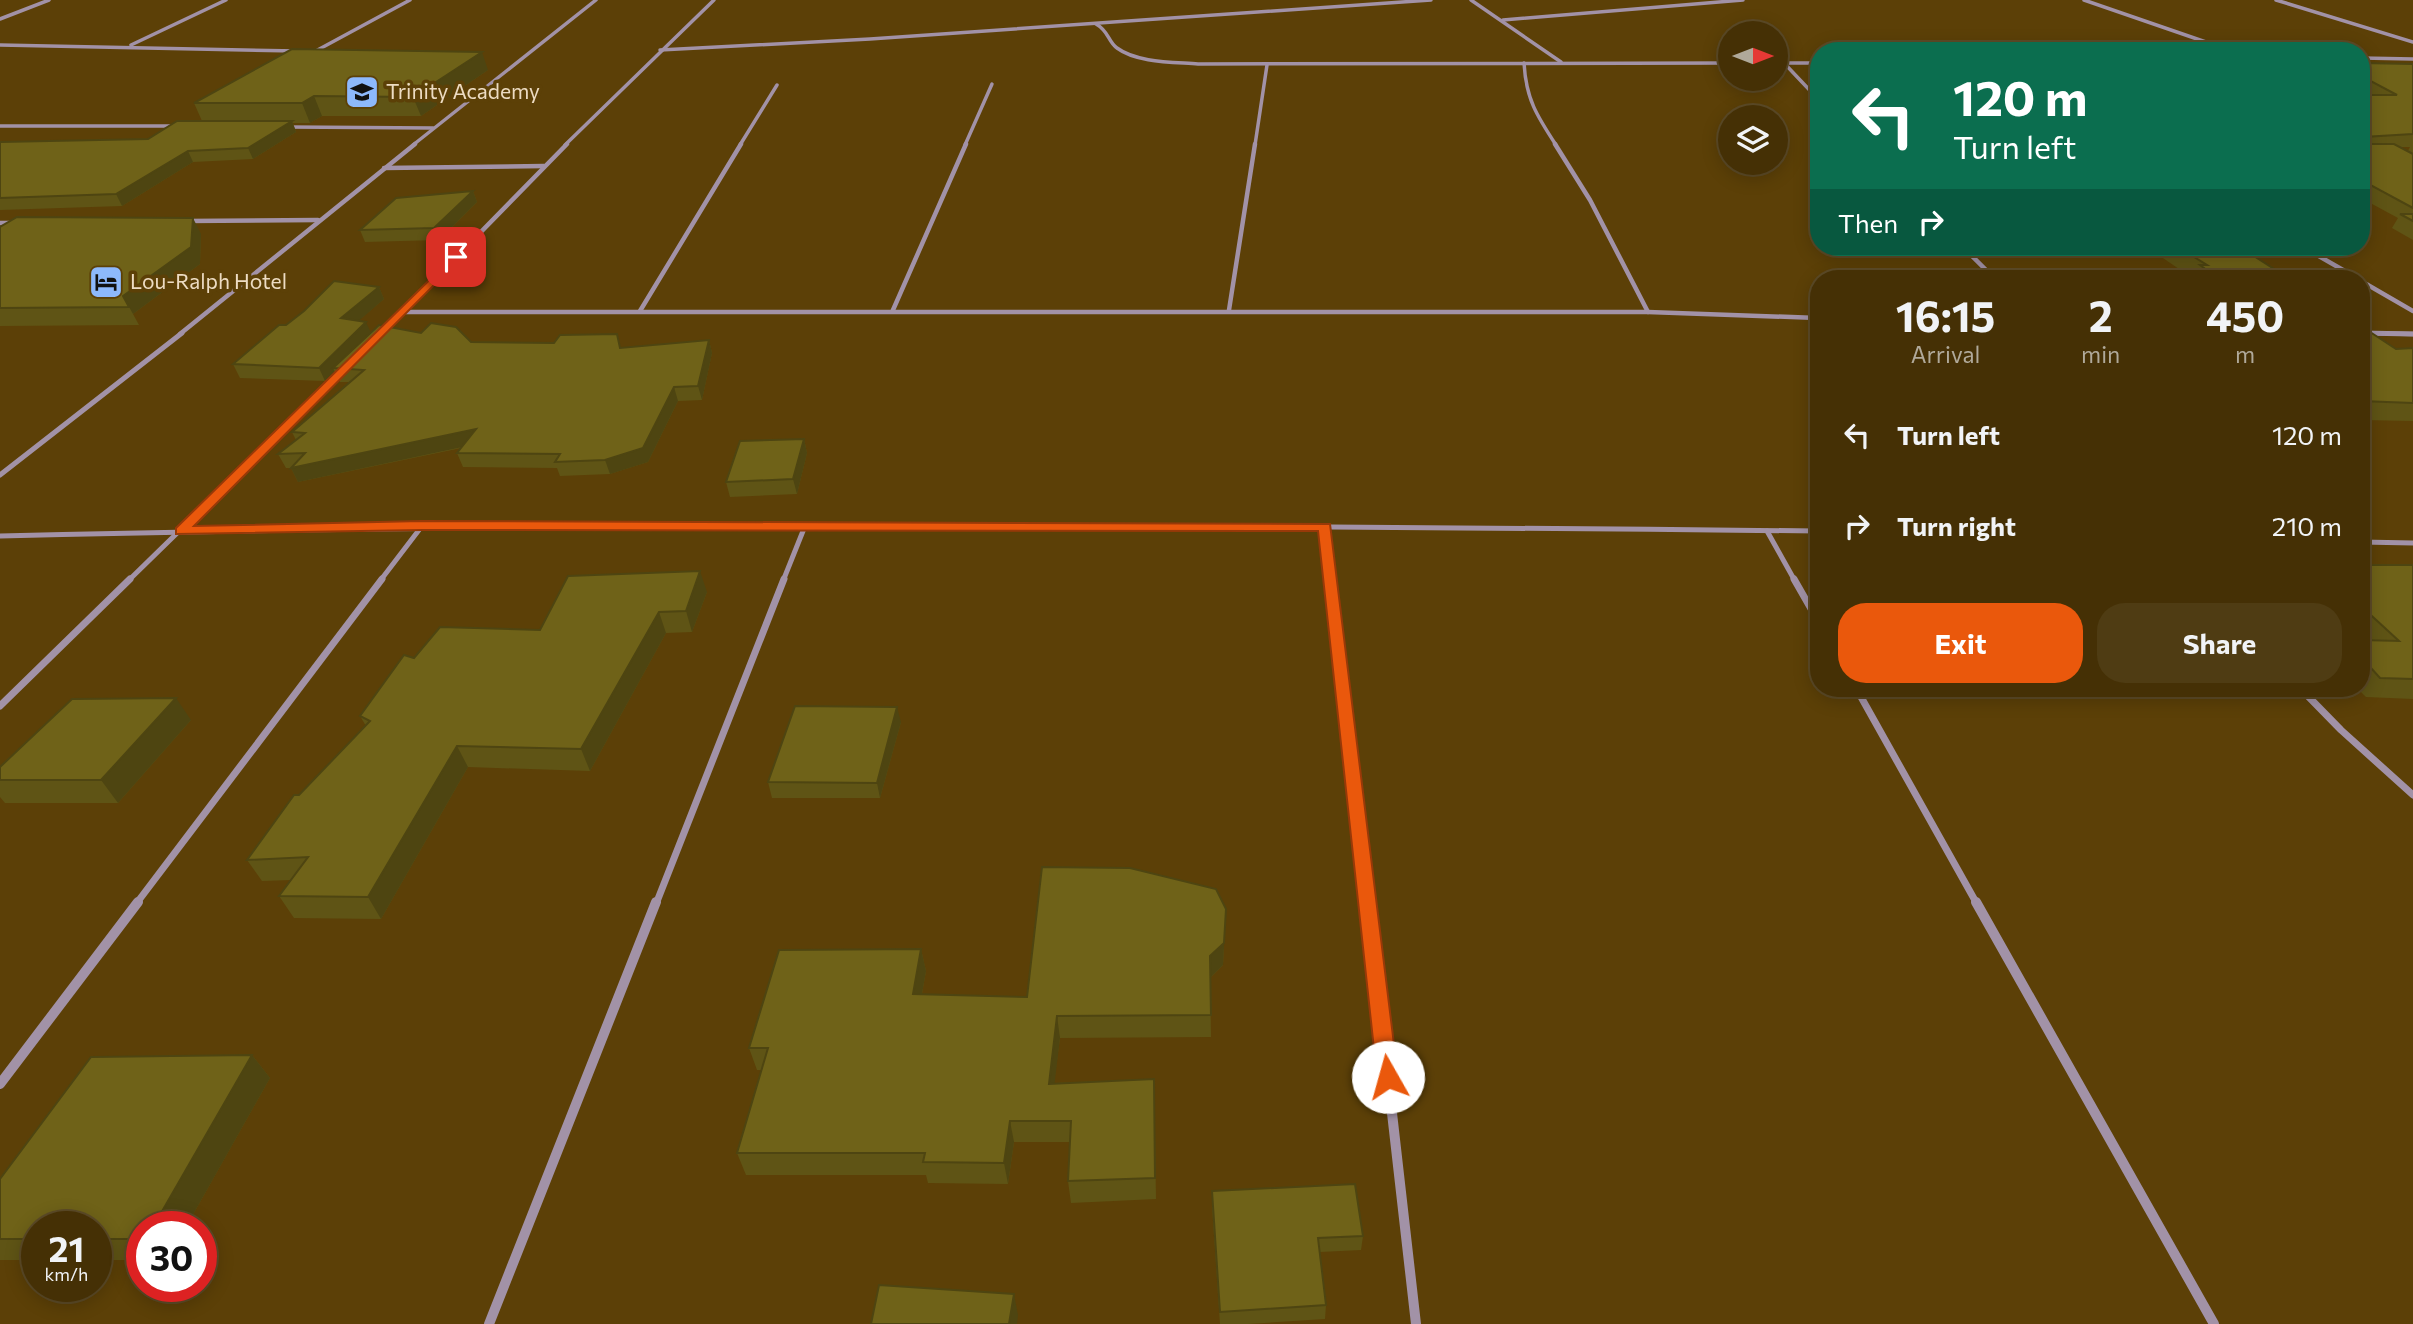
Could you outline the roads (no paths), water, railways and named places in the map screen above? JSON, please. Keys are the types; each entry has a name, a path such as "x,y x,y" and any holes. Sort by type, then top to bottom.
{"street":[{"path":"0,19 49,0"},
{"path":"127,47 226,0"},
{"path":"304,58 410,0"},
{"path":"0,475 233,293 319,220 596,0"},
{"path":"374,341 544,166 714,0"},
{"path":"660,50 1096,24 1431,0"},
{"path":"1471,0 1562,63"},
{"path":"1503,20 1743,0"},
{"path":"2084,0 2206,42"},
{"path":"2276,0 2413,42"},
{"path":"1096,24 1105,29 1116,48 1149,60 1267,65 1718,63"},
{"path":"0,45 315,51"},
{"path":"2370,58 2413,59"},
{"path":"1524,63 1525,85 1531,106 1585,190 1648,312"},
{"path":"1788,63 1810,63"},
{"path":"1229,310 1267,65"},
{"path":"1788,68 1810,91"},
{"path":"894,310 992,84"},
{"path":"640,311 777,85"},
{"path":"0,126 186,126"},
{"path":"283,127 434,128"},
{"path":"384,168 544,166"},
{"path":"180,221 319,220"},
{"path":"0,223 28,223"},
{"path":"1972,256 1986,270"},
{"path":"2319,256 2343,270"},
{"path":"2370,286 2413,311"},
{"path":"403,312 1229,310 1648,312 1810,318"},
{"path":"2370,333 2413,334"},
{"path":"0,706 345,369"},
{"path":"0,1084 422,526"},
{"path":"0,536 422,526 1325,527 1810,531"},
{"path":"489,1324 805,526"},
{"path":"1325,527 1416,1324"},
{"path":"1768,531 1810,607"},
{"path":"2370,542 2413,544"},
{"path":"1861,697 2214,1324"},
{"path":"2309,697 2413,795"}],"place":[{"name":"Trinity Academy","path":"362,92"},
{"name":"Lou-Ralph Hotel","path":"106,282"}]}
